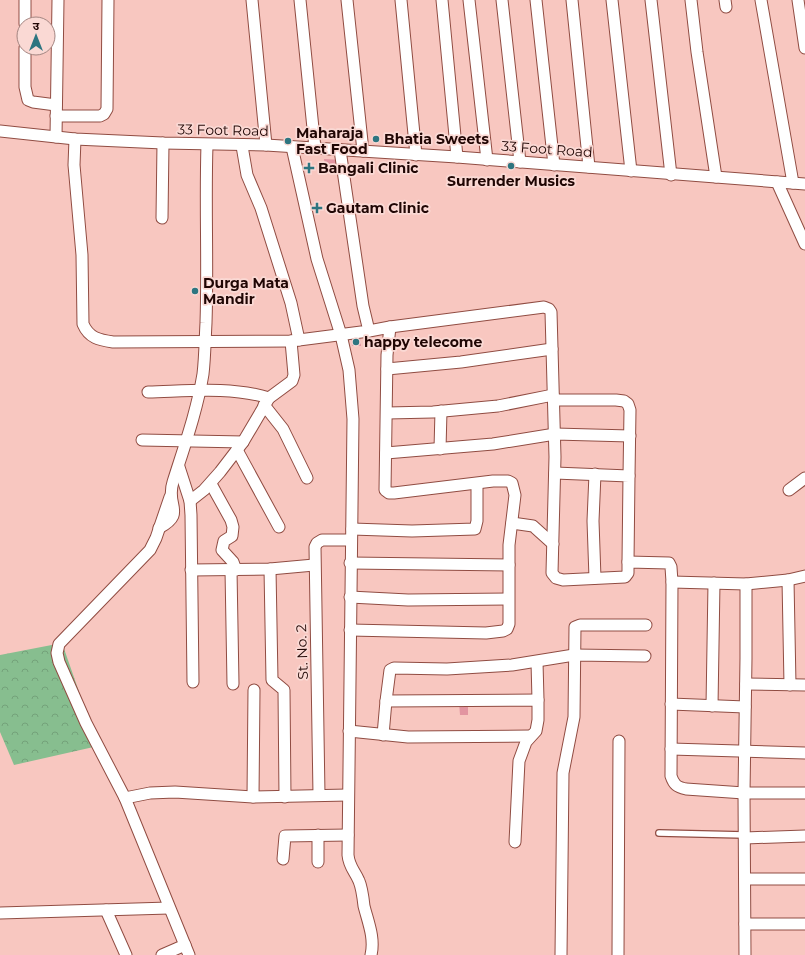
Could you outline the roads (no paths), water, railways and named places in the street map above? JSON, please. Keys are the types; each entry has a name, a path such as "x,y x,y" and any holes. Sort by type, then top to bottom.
{"street":[{"path":"25,0 25,16"},
{"path":"56,137 58,0"},
{"path":"25,56 25,87 28,100 56,110 100,116 104,114 107,109 108,0"},
{"path":"252,0 266,145"},
{"path":"300,0 315,148"},
{"path":"347,0 363,152"},
{"path":"401,0 416,155"},
{"path":"442,0 457,157"},
{"path":"469,0 487,160"},
{"path":"502,0 520,162"},
{"path":"536,0 554,165"},
{"path":"572,0 589,167"},
{"path":"612,0 631,171"},
{"path":"651,0 671,175"},
{"path":"691,0 697,52 716,177"},
{"path":"761,0 801,185"},
{"path":"798,0 805,48"},
{"name":"33 Foot Road","path":"0,131 75,139 163,144 242,146 266,145 457,157 801,185"},
{"path":"75,139 74,165 82,255 82,313 86,331 91,336 100,340 113,342 295,341 544,307 549,309 551,312 552,349 554,398 555,434 552,573 556,578 563,580 627,576 630,410 628,404 624,401 554,398 498,406 441,411 387,413"},
{"path":"162,218 163,144"},
{"path":"162,955 187,950 125,798 86,723 59,662 57,653 59,644 150,550 170,497 172,483 179,467 203,374 208,280 205,220 207,145"},
{"path":"190,501 210,484 240,446 267,401 292,381 294,375 295,341 290,303 263,212 247,175 242,146"},
{"path":"292,147 318,259 341,335 349,370 353,419 352,534 350,563 348,795 349,863 359,880 362,891 372,934 373,944 371,955"},
{"path":"340,150 363,306 369,331"},
{"path":"777,182 805,244"},
{"path":"350,630 486,633 503,631 507,629 509,624 509,564 515,495 512,483 508,481 413,492 389,493 385,490 387,369 390,327"},
{"path":"387,369 461,362 552,349"},
{"path":"148,392 243,391 267,401 284,429 307,478"},
{"path":"440,449 441,411"},
{"path":"386,453 493,444 555,434 630,436"},
{"path":"142,440 186,440 240,446"},
{"path":"240,446 279,527"},
{"path":"179,467 190,501 191,515 192,682"},
{"path":"555,473 629,476"},
{"path":"595,474 593,537 595,578"},
{"path":"789,490 805,478"},
{"path":"210,484 233,528 232,536 224,541 222,550 233,562 233,684"},
{"path":"352,534 475,529 477,521 476,484"},
{"path":"159,528 171,522 174,512 170,497"},
{"path":"174,512 191,515"},
{"path":"512,523 533,526 553,544"},
{"name":"St. No. 2","path":"319,795 319,708 314,565 315,547 319,541 352,534"},
{"path":"628,562 669,563 671,567 670,704 672,749 671,776 674,784 679,788 744,793 805,793"},
{"path":"350,563 509,564"},
{"path":"191,570 270,569 314,565"},
{"path":"270,569 272,680 284,690 285,797"},
{"path":"672,582 746,584 788,580 805,576"},
{"path":"788,580 790,685"},
{"path":"712,706 714,583"},
{"path":"745,955 746,878 744,751 746,584"},
{"path":"350,597 408,600 508,599"},
{"path":"561,955 562,773 574,717 575,627 580,625 646,625"},
{"path":"383,735 388,675 390,670 394,668 447,669 537,662 574,655 644,656"},
{"path":"515,842 519,761 526,742 536,731 538,720 537,662"},
{"path":"746,684 805,685"},
{"path":"253,797 254,690"},
{"path":"386,701 538,700"},
{"path":"670,704 745,707"},
{"path":"349,731 383,735 461,738 530,736"},
{"path":"618,955 619,741"},
{"path":"672,749 805,753"},
{"path":"125,798 150,793 175,792 253,797 348,795"},
{"path":"318,835 318,862"},
{"path":"283,859 285,836 348,836"},
{"path":"745,836 805,836"},
{"path":"746,878 805,879"},
{"path":"0,912 170,908"},
{"path":"106,910 126,955"},
{"path":"745,924 805,924"}],"lane":[{"path":"659,832 745,836"}],"place":[{"name":"Bhatia Sweets","path":"376,139"},
{"name":"Maharaja Fast Food","path":"288,141"},
{"name":"Surrender Musics","path":"511,166"},
{"name":"Bangali Clinic","path":"309,168"},
{"name":"Gautam Clinic","path":"317,208"},
{"name":"Durga Mata Mandir","path":"195,291"},
{"name":"happy telecome","path":"356,342"}]}
